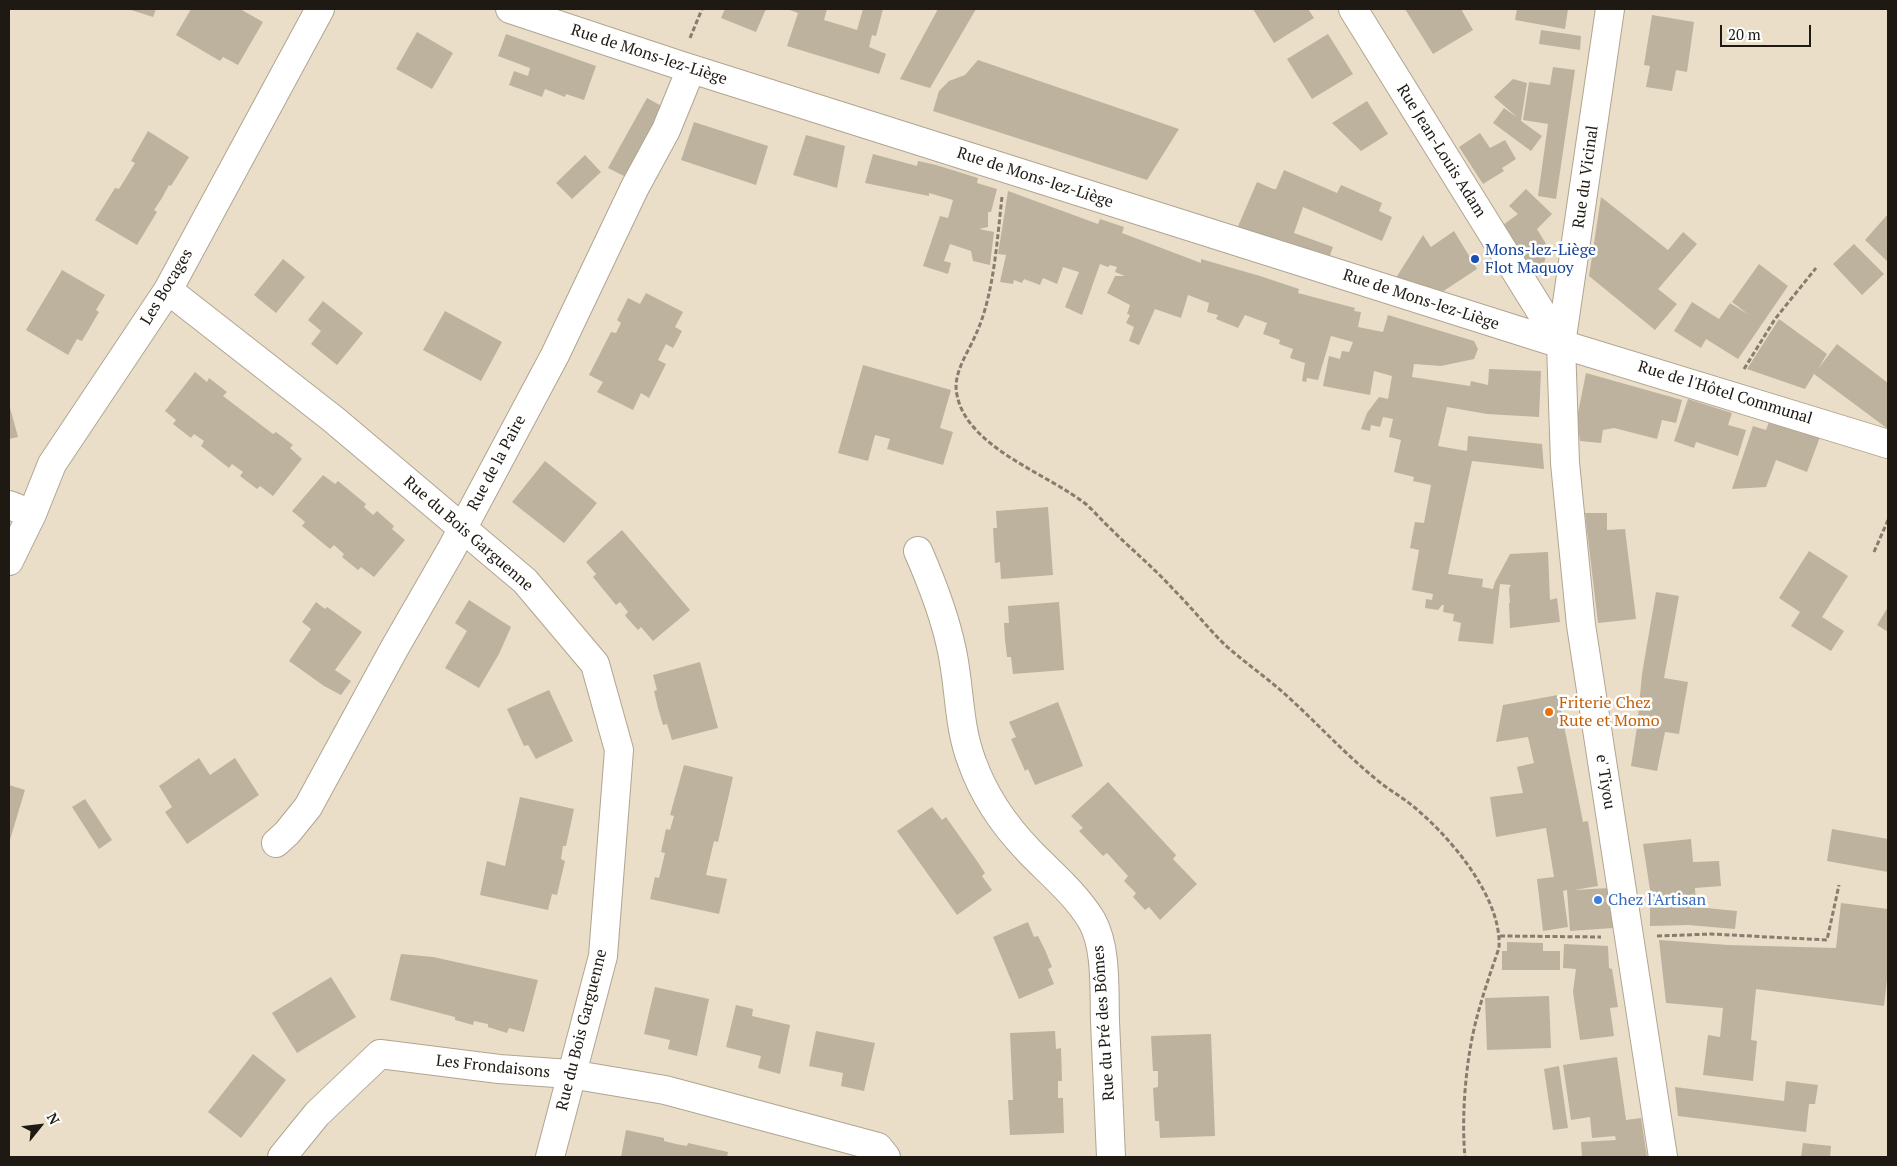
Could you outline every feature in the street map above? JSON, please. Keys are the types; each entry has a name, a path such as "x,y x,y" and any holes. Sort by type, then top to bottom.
{"street":[{"name":"Les Bocages","path":"9,561 21,510 168,290 320,9"},
{"name":"Rue de Mons-lez-Liège","path":"510,9 691,69 1561,344"},
{"name":"Rue Jean-Louis Adam","path":"1353,9 1561,344"},
{"name":"Rue du Vicinal","path":"1561,344 1610,9"},
{"name":"Rue de la Paire","path":"276,843 287,833 308,807 555,355 635,187 666,130 691,69"},
{"name":"Rue du Bois Garguenne","path":"168,290 333,419 525,581 595,664 619,750 603,956 570,1074 550,1157"},
{"name":"Rue de l'Hôtel Communal","path":"1561,344 1730,394 1888,444"},
{"name":"e' Tiyou","path":"1561,344 1564,464 1581,625 1663,1157"},
{"name":"Rue du Pré des Bômes","path":"918,551 933,588 953,652 960,714 972,762 982,786 994,809 1013,834 1083,908 1098,934 1103,975 1111,1157"},
{"name":"Les Frondaisons","path":"282,1157 317,1114 380,1054 499,1069 570,1074 664,1090 878,1147 886,1157"}],"path":[{"path":"1008,169 1003,191 994,266 988,297 978,331 958,373 956,394 961,409 980,433 1005,455 1052,481 1087,506 1171,586 1224,643 1285,694 1377,780 1428,819 1461,856 1477,878 1488,899 1500,936 1499,948 1476,1018 1473,1033 1465,1097 1465,1157"},
{"path":"1730,394 1775,319 1816,268"},
{"path":"1874,552 1888,520"},
{"path":"1500,936 1554,938 1711,934 1827,940 1840,885"}],"building":[{"path":"128,9 156,9 153,17"},
{"path":"191,9 240,9 263,22 238,65 223,57 220,61 176,35"},
{"path":"725,9 766,9 756,32 721,18"},
{"path":"787,9 827,9 824,20 857,30 863,9 883,9 876,36 872,35 869,47 886,54 879,74 787,46 798,13"},
{"path":"938,9 976,9 930,88 900,79"},
{"path":"1253,9 1308,9 1314,18 1274,43"},
{"path":"1405,9 1461,9 1473,30 1433,54"},
{"path":"1517,9 1568,9 1565,29 1515,20"},
{"path":"1652,15 1694,22 1687,72 1676,70 1672,91 1646,87 1650,66 1644,65"},
{"path":"1541,30 1581,36 1580,50 1539,44"},
{"path":"417,32 453,53 432,89 396,69"},
{"path":"506,34 596,66 584,100 566,94 565,97 545,89 542,97 509,85 514,71 528,76 530,68 498,56"},
{"path":"1328,34 1353,74 1312,99 1287,59"},
{"path":"978,60 1179,129 1147,180 933,111 939,91 949,81 965,75"},
{"path":"1553,67 1575,70 1556,199 1538,196 1548,124 1523,120 1529,82 1550,85"},
{"path":"1513,79 1527,83 1521,121 1542,136 1531,151 1493,123 1504,108 1518,118 1494,97"},
{"path":"647,98 667,109 630,179 608,168"},
{"path":"1367,101 1388,134 1361,151 1332,123"},
{"path":"694,122 768,146 756,185 681,160"},
{"path":"148,131 189,157 154,210 157,212 137,245 95,220 115,188 119,189 135,163 131,161"},
{"path":"1480,133 1490,148 1505,140 1516,159 1502,168 1504,171 1483,184 1459,147"},
{"path":"806,135 845,146 837,188 793,175"},
{"path":"873,154 917,166 918,161 936,165 978,178 977,183 997,189 991,212 988,212 988,227 979,229 994,232 990,265 973,261 971,251 950,244 944,261 951,263 948,274 923,266 940,216 948,218 953,200 929,193 929,196 865,183"},
{"path":"585,155 601,172 572,199 556,183"},
{"path":"1284,170 1337,193 1341,185 1382,203 1379,211 1392,217 1382,241 1303,207 1294,233 1333,247 1328,261 1236,231 1257,182 1276,189"},
{"path":"1526,189 1552,214 1537,229 1548,247 1543,268 1530,268 1503,225 1518,214 1509,206"},
{"path":"1008,191 1098,224 1100,219 1124,227 1122,233 1201,263 1201,259 1260,276 1299,289 1298,293 1355,308 1354,311 1361,312 1358,327 1383,332 1388,315 1474,341 1478,349 1474,359 1441,366 1414,364 1412,377 1470,386 1471,381 1488,385 1489,369 1541,371 1539,417 1487,414 1447,407 1438,446 1467,451 1468,436 1542,444 1544,469 1472,461 1448,574 1483,579 1482,587 1493,589 1510,554 1548,552 1550,600 1557,598 1560,622 1510,628 1509,588 1511,585 1500,584 1493,644 1458,641 1461,623 1453,621 1454,614 1443,612 1444,605 1438,610 1425,608 1426,599 1432,600 1433,594 1412,590 1419,550 1410,548 1415,522 1424,523 1431,485 1413,481 1414,477 1394,472 1401,440 1389,437 1393,419 1383,417 1380,427 1371,425 1370,431 1361,429 1367,413 1379,397 1388,399 1392,376 1374,371 1370,395 1323,386 1329,356 1340,359 1342,351 1349,352 1353,342 1331,336 1318,380 1307,378 1306,382 1302,381 1305,363 1290,358 1293,349 1279,344 1280,340 1263,334 1267,323 1245,315 1238,328 1216,319 1218,315 1207,312 1209,303 1188,295 1181,318 1155,309 1139,345 1129,341 1134,327 1126,323 1130,315 1127,314 1130,305 1107,293 1115,276 1125,276 1115,272 1117,267 1110,265 1108,267 1100,264 1082,315 1065,307 1079,272 1063,267 1057,284 1043,278 1040,285 1024,279 1022,283 1014,280 1013,284 1000,282 1006,255 998,254"},
{"path":"1601,197 1668,250 1683,232 1697,244 1658,289 1677,304 1655,330 1589,276"},
{"path":"1888,214 1888,262 1865,240"},
{"path":"1454,231 1477,269 1442,292 1394,281 1423,235 1431,247"},
{"path":"1854,244 1884,274 1862,295 1833,264"},
{"path":"283,259 305,277 276,313 254,295"},
{"path":"1759,264 1788,286 1738,359 1706,339 1701,348 1674,331 1692,302 1719,319 1730,303 1749,315 1732,302"},
{"path":"62,270 105,295 96,310 99,312 82,341 77,339 68,355 26,330"},
{"path":"646,293 683,312 675,327 682,331 673,348 666,344 658,360 666,364 649,398 641,393 633,410 597,392 603,382 589,375 611,332 616,333 621,323 617,320 628,298 640,304"},
{"path":"323,301 363,333 337,365 311,344 321,331 308,320"},
{"path":"445,311 502,342 481,381 423,350"},
{"path":"1779,319 1827,354 1818,369 1837,344 1888,383 1888,429 1814,374 1805,389 1747,369"},
{"path":"863,365 951,390 940,428 953,432 943,465 887,449 890,439 875,435 868,461 838,453"},
{"path":"195,372 207,382 209,378 227,392 223,396 273,434 276,432 293,445 290,448 302,459 273,496 260,486 257,489 240,476 243,472 232,464 229,468 201,446 204,441 194,434 191,438 173,424 176,420 165,411"},
{"path":"1586,373 1682,400 1676,423 1662,420 1657,439 1614,428 1603,430 1601,443 1580,441 1577,418"},
{"path":"1688,399 1732,413 1728,425 1746,430 1738,456 1696,442 1694,448 1674,441"},
{"path":"9,404 18,437 9,439"},
{"path":"1770,419 1820,437 1807,472 1776,460 1766,487 1732,489 1753,426 1766,430"},
{"path":"545,461 597,503 564,543 512,502"},
{"path":"323,475 335,484 338,481 366,504 364,507 373,515 377,511 394,526 392,529 405,540 374,577 361,567 358,570 342,557 344,554 334,545 330,549 302,526 305,522 292,511"},
{"path":"1048,507 1053,575 1001,579 1000,562 995,563 993,528 997,528 996,511"},
{"path":"1585,513 1607,513 1607,530 1625,529 1636,619 1598,623"},
{"path":"622,530 690,610 653,641 641,627 638,630 627,618 625,615 628,612 620,602 616,605 593,577 596,574 586,562"},
{"path":"1809,551 1848,576 1822,617 1844,631 1831,651 1791,626 1800,612 1779,598"},
{"path":"1656,592 1679,596 1664,678 1688,682 1679,734 1665,732 1657,771 1631,766 1642,674"},
{"path":"469,600 511,627 499,654 479,688 445,668 467,631 455,623"},
{"path":"316,602 325,609 327,607 362,632 335,670 351,681 341,695 324,686 289,661 311,629 302,622"},
{"path":"1059,602 1064,670 1013,674 1011,657 1007,657 1005,640 1004,623 1009,623 1008,606"},
{"path":"1888,607 1888,632 1877,625"},
{"path":"700,662 718,728 672,740 667,724 663,725 658,708 654,691 657,690 653,675"},
{"path":"549,690 573,741 536,759 528,745 524,746 507,709"},
{"path":"1558,695 1583,822 1588,821 1598,886 1574,890 1610,888 1613,928 1570,931 1567,890 1563,891 1568,927 1543,931 1537,879 1554,877 1546,828 1496,837 1490,797 1523,793 1517,767 1534,763 1528,737 1496,742 1503,705"},
{"path":"1058,702 1083,766 1035,785 1028,769 1025,771 1011,739 1016,737 1009,722"},
{"path":"199,758 210,775 235,758 259,795 187,844 165,812 172,807 159,786"},
{"path":"684,765 733,777 718,842 714,841 706,875 727,879 719,914 650,899 655,877 659,878 665,853 661,852 666,829 670,830 674,816 670,815"},
{"path":"1108,782 1176,855 1173,859 1197,884 1160,920 1149,907 1145,910 1133,897 1136,893 1124,881 1128,876 1107,853 1103,856 1079,831 1083,828 1071,816"},
{"path":"9,785 25,790 9,843"},
{"path":"520,797 574,809 566,846 563,846 561,859 565,861 557,895 552,894 548,910 480,895 487,861 505,866"},
{"path":"85,799 112,840 99,849 72,807"},
{"path":"932,807 942,820 946,817 985,873 982,876 992,890 957,915 897,831"},
{"path":"1832,829 1888,839 1888,872 1827,861"},
{"path":"1691,839 1693,862 1719,861 1721,886 1695,888 1696,907 1737,911 1735,929 1688,925 1650,926 1650,890 1643,844"},
{"path":"1841,903 1888,909 1888,971 1884,1006 1756,989 1751,1040 1757,1041 1753,1081 1703,1075 1708,1035 1720,1037 1723,1008 1666,1003 1659,940 1728,945 1836,948"},
{"path":"1028,922 1034,937 1038,936 1045,950 1052,967 1048,969 1054,984 1019,999 993,937"},
{"path":"1507,942 1543,943 1543,951 1560,951 1560,970 1502,970 1502,951 1507,951"},
{"path":"1564,944 1608,946 1609,968 1612,969 1618,1007 1610,1008 1614,1036 1580,1040 1573,992 1576,969 1563,968"},
{"path":"401,954 433,957 538,980 524,1032 509,1028 507,1033 488,1027 488,1024 474,1021 473,1025 455,1020 455,1017 390,1000"},
{"path":"331,977 356,1017 297,1053 272,1013"},
{"path":"655,987 709,999 697,1056 668,1049 670,1040 644,1034"},
{"path":"1549,996 1551,1048 1487,1050 1485,998"},
{"path":"736,1005 753,1009 752,1016 790,1025 780,1074 758,1068 761,1056 726,1047"},
{"path":"816,1031 875,1043 864,1091 841,1086 843,1073 809,1066"},
{"path":"1055,1031 1056,1049 1061,1048 1062,1081 1058,1081 1058,1098 1063,1098 1064,1133 1010,1135 1008,1100 1013,1100 1010,1033"},
{"path":"1211,1034 1215,1136 1160,1138 1159,1121 1155,1121 1153,1088 1158,1087 1158,1071 1153,1071 1151,1036"},
{"path":"253,1054 286,1080 241,1138 208,1112"},
{"path":"1617,1057 1626,1120 1641,1118 1647,1157 1582,1157 1581,1142 1616,1140 1615,1136 1592,1138 1590,1117 1571,1120 1563,1065"},
{"path":"1559,1066 1568,1128 1553,1130 1544,1069"},
{"path":"1786,1081 1818,1085 1815,1104 1809,1104 1806,1132 1678,1116 1675,1087 1784,1101"},
{"path":"626,1130 664,1138 664,1141 676,1144 687,1146 688,1143 728,1152 727,1157 621,1157"},
{"path":"1803,1143 1831,1146 1830,1157 1801,1157"}],"place":[{"name":"Mons-lez-Liège Flot Maquoy","path":"1475,259"},
{"name":"Friterie Chez Rute et Momo","path":"1549,712"},
{"name":"Chez l'Artisan","path":"1598,900"}]}
